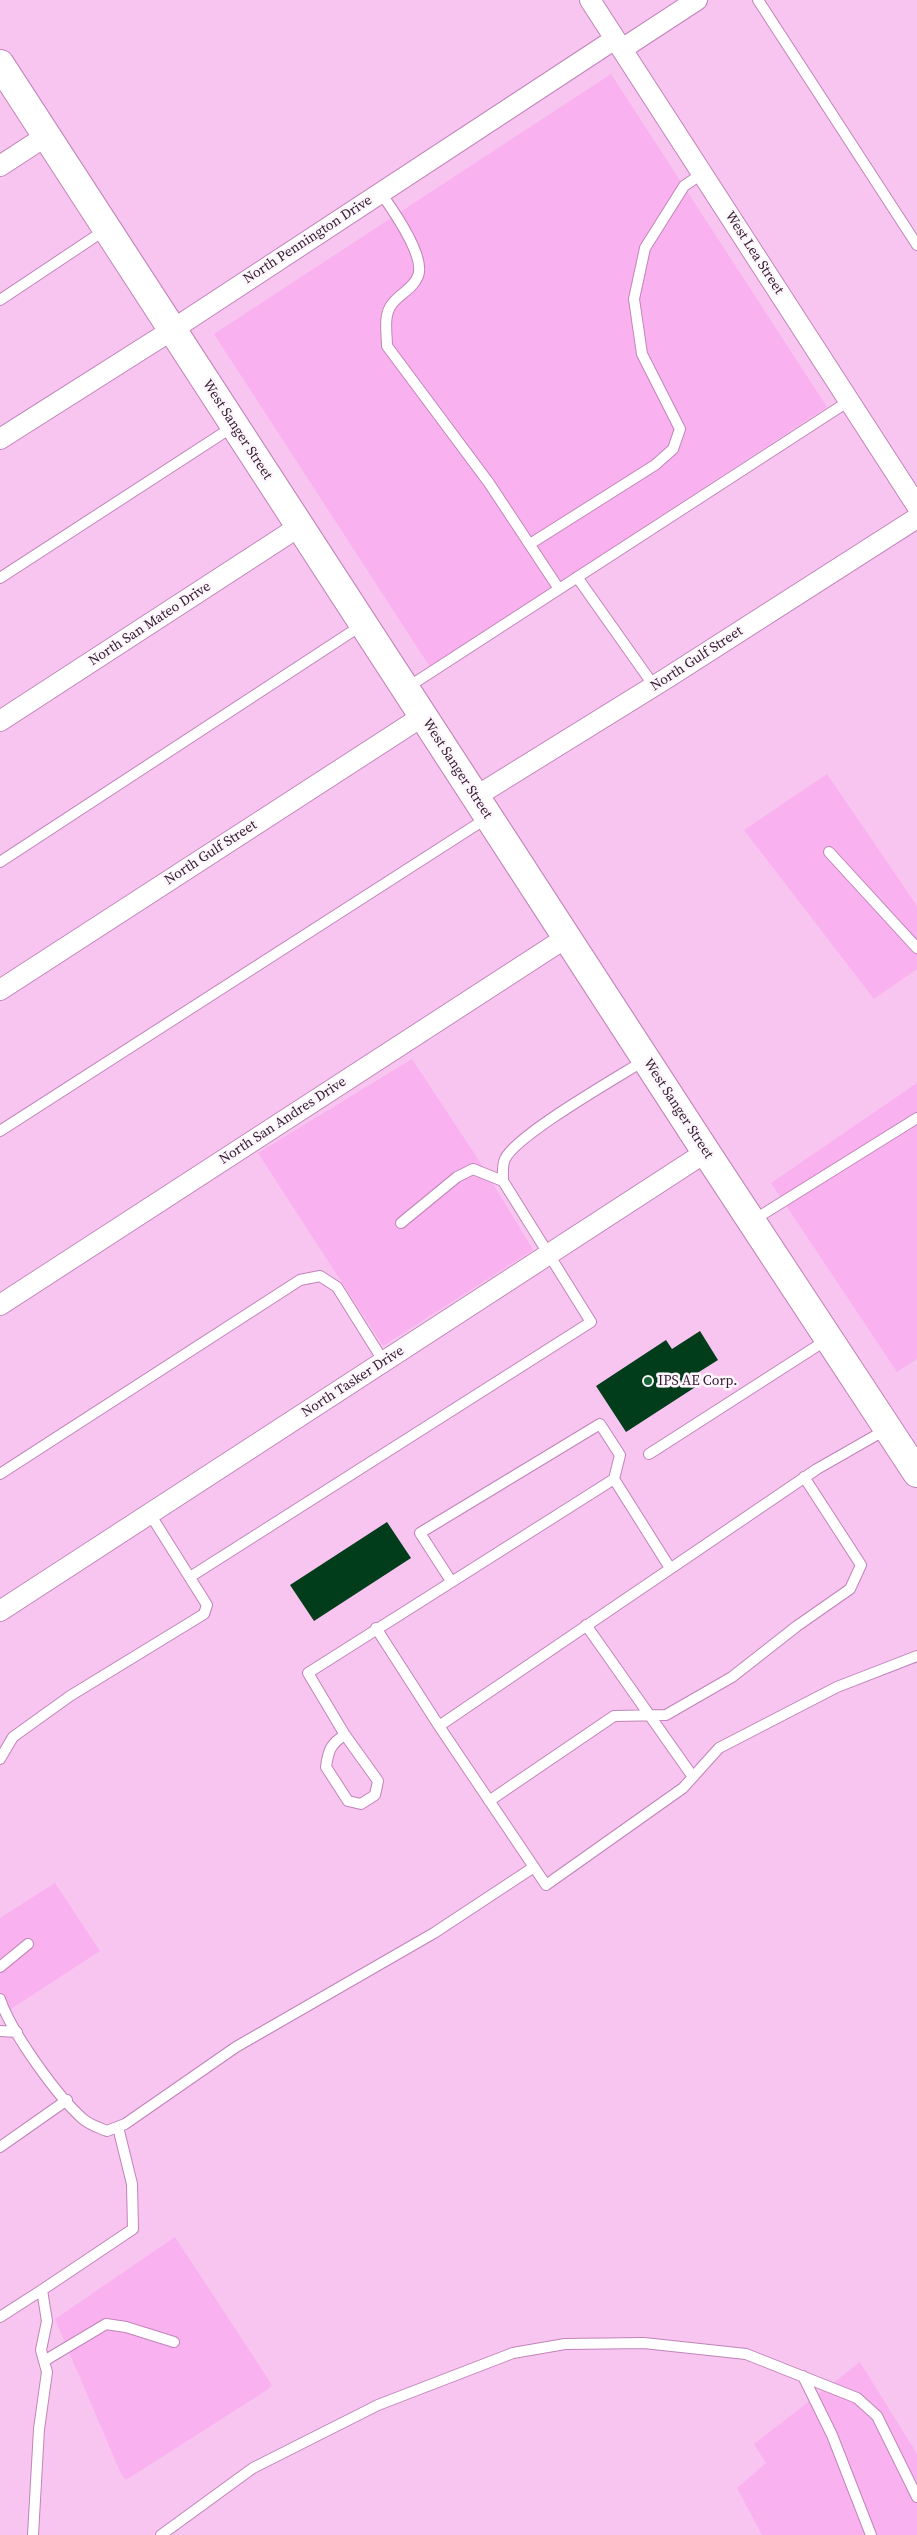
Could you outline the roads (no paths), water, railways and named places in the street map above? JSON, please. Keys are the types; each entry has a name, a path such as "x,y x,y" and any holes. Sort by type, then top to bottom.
{"main road":[{"name":"West Sanger Street","path":"0,64 706,1152 917,1473"}],"street":[{"name":"West Lea Street","path":"590,0 917,506"},
{"name":"North Pennington Drive","path":"0,440 381,193 619,44 696,0"},
{"path":"0,166 46,136"},
{"name":"North Gulf Street","path":"482,807 654,686 917,518"},
{"name":"North San Mateo Drive","path":"0,721 300,526"},
{"name":"North Gulf Street","path":"0,990 423,716"},
{"name":"North San Andres Drive","path":"0,1305 567,938"},
{"name":"North Tasker Drive","path":"0,1611 706,1152"}],"lane":[{"path":"758,0 917,245"},
{"path":"530,544 655,465 673,449 680,429 642,354 634,298 645,248 684,186 703,173"},
{"path":"381,193 413,246 418,261 419,274 414,283 390,305 387,319 387,346 489,483 560,589"},
{"path":"0,300 107,229"},
{"path":"405,689 849,401"},
{"path":"0,578 235,426"},
{"path":"577,577 654,686"},
{"path":"0,862 363,624"},
{"path":"0,1131 482,807"},
{"path":"829,852 917,948"},
{"path":"190,1577 591,1322 503,1181 504,1160 512,1149 546,1123 646,1059"},
{"path":"752,1221 917,1118"},
{"path":"401,1223 457,1178 473,1169 503,1181"},
{"path":"0,1474 300,1280 320,1276 337,1286 384,1362"},
{"path":"649,1454 828,1338"},
{"path":"344,1735 334,1742 328,1752 326,1767 348,1801 361,1804 375,1795 378,1781 344,1735 308,1673 376,1628 614,1479 620,1455 600,1424 420,1533 451,1581"},
{"path":"439,1726 804,1477 888,1429"},
{"path":"489,1801 614,1716 666,1716 732,1677 797,1626 850,1589 861,1565 804,1477"},
{"path":"614,1479 670,1568"},
{"path":"0,1759 13,1737 62,1702 204,1614 207,1605 150,1514"},
{"path":"586,1625 652,1716 693,1777"},
{"path":"376,1628 439,1726 546,1885 683,1788 719,1748 837,1688 917,1656"},
{"path":"0,1999 5,2013 17,2032 66,2100 85,2120 107,2131 118,2127 236,2047 434,1933 534,1867"},
{"path":"0,1967 28,1944"},
{"path":"0,2031 17,2032"},
{"path":"0,2147 66,2100"},
{"path":"0,2317 133,2229 132,2184 118,2127"},
{"path":"33,2535 39,2429 47,2372 41,2350 47,2321 42,2290"},
{"path":"44,2361 106,2324 126,2327 174,2342"},
{"path":"161,2535 253,2468 291,2447 378,2405 513,2353 565,2344 644,2343 746,2354 857,2398 877,2416 917,2497"},
{"path":"803,2376 832,2435 871,2535"}],"place":[{"name":"IPS AE Corp.","path":"648,1381"}]}
